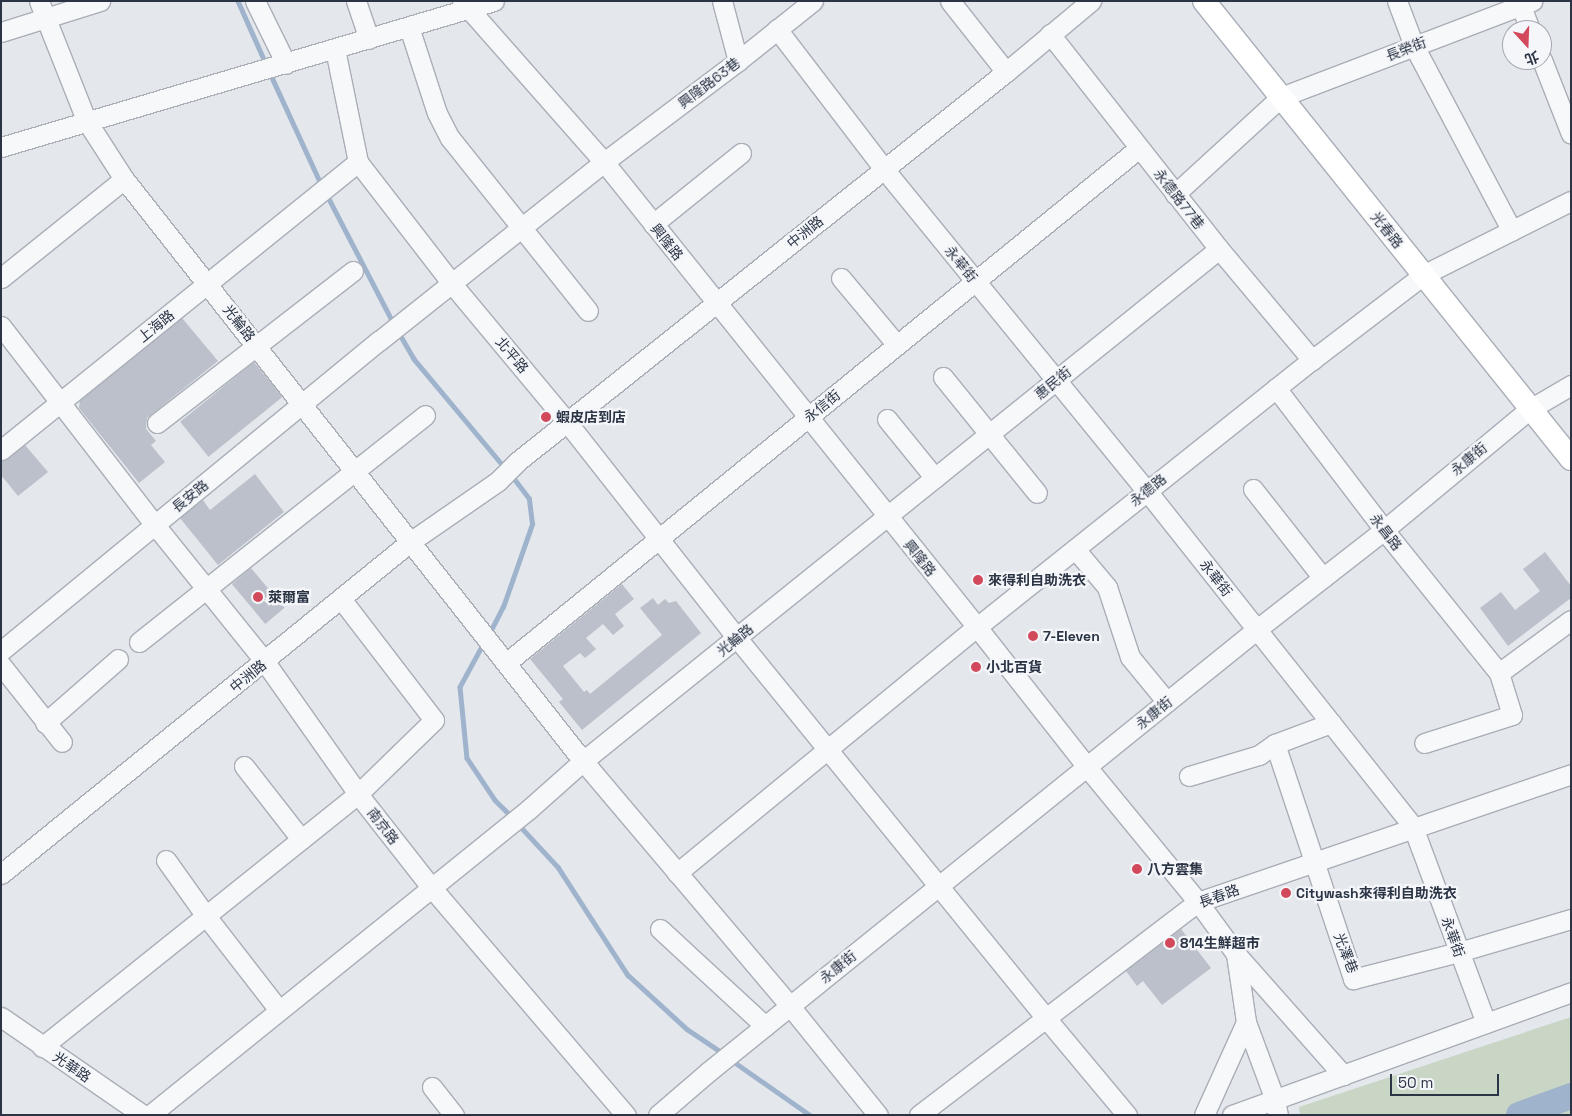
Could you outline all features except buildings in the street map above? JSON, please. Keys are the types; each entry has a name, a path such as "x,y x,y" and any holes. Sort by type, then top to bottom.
{"main road":[{"name":"光春路","path":"1204,1 1571,459"}],"street":[{"path":"1,32 42,10 100,1"},
{"path":"254,1 282,65"},
{"path":"356,1 369,39"},
{"path":"1,146 409,27 465,6 494,1"},
{"path":"722,1 738,61"},
{"name":"興隆路63巷","path":"604,162 738,61 813,1"},
{"path":"950,1 1006,72"},
{"name":"中洲路","path":"1,874 265,662 410,542 498,481 518,461 1006,72 1091,1"},
{"path":"1397,1 1414,46 1512,231"},
{"path":"1524,3 1528,20"},
{"name":"長榮街","path":"1281,97 1524,3"},
{"name":"興隆路","path":"465,6 604,162 977,627 1086,767 1198,902 1236,954 1343,1075"},
{"name":"光輪路","path":"42,10 86,120 124,179 209,284 301,406 503,660"},
{"path":"409,27 437,113 450,138 588,312"},
{"name":"永華街","path":"777,29 884,169 1147,491 1413,827 1486,1023"},
{"name":"永德路77巷","path":"1050,34 1219,249 1312,360"},
{"name":"北平路","path":"335,49 358,162 453,285 567,422 737,638 1127,1115"},
{"path":"1546,70 1571,134"},
{"path":"1175,194 1281,97"},
{"name":"永信街","path":"503,660 660,538 1139,148"},
{"path":"653,224 741,153"},
{"name":"上海路","path":"1,450 311,202 358,162"},
{"path":"453,285 604,162"},
{"path":"1,278 124,179"},
{"name":"永德路","path":"677,873 977,627 1276,388 1423,275 1571,201"},
{"name":"惠民街","path":"887,517 1219,249"},
{"path":"156,423 353,271"},
{"path":"841,278 897,345"},
{"name":"長安路","path":"1,651 379,342 453,285"},
{"name":"南京路","path":"1,326 155,525 265,662 358,794 431,887 626,1115"},
{"path":"943,377 1037,493"},
{"name":"永康街","path":"658,1115 740,1046 1256,630 1384,530 1530,409 1571,386"},
{"name":"永昌路","path":"1276,388 1384,530 1499,673"},
{"path":"139,642 425,415"},
{"path":"887,419 935,478"},
{"path":"1253,489 1322,578"},
{"name":"光輪路","path":"431,887 529,809 582,761 887,517"},
{"path":"1075,549 1107,587 1130,657 1167,702"},
{"path":"42,1047 358,794 434,720 341,599"},
{"path":"1424,744 1512,715 1499,673 1571,620"},
{"path":"45,723 118,659"},
{"path":"503,660 582,761 790,1006 878,1115"},
{"path":"1,665 45,723 62,742"},
{"path":"1189,776 1259,756 1275,744 1330,723"},
{"name":"光澤巷","path":"1275,744 1353,979 1458,952 1571,919"},
{"path":"244,766 301,839"},
{"name":"長春路","path":"919,1115 1198,902 1314,864 1413,827 1571,774"},
{"path":"166,860 206,916 279,1010"},
{"path":"150,1115 431,887"},
{"path":"660,929 765,1026"},
{"name":"興隆路","path":"1236,954 1246,1022 1277,1107"},
{"path":"1232,1115 1277,1107 1343,1075 1571,992"},
{"name":"光華路","path":"1,1017 143,1115"},
{"path":"1204,1115 1246,1022"},
{"path":"432,1088 454,1115"}],"green space":[{"path":"1571,1017 1571,1115 1300,1115 1299,1107"}],"waterway":[{"path":"238,1 266,64"},
{"path":"270,73 322,186"},
{"path":"326,193 394,324"},
{"path":"398,331 414,359 505,468"},
{"path":"489,634 503,607 532,524 529,499 510,474"},
{"path":"484,643 460,687 467,758 495,800 511,816"},
{"path":"518,824 558,867 628,975 687,1029 724,1054"},
{"path":"730,1059 810,1115"},
{"path":"1519,1115 1571,1096"}],"place":[{"name":"蝦皮店到店","path":"546,417"},
{"name":"來得利自助洗衣","path":"978,580"},
{"name":"萊爾富","path":"258,597"},
{"name":"7-Eleven","path":"1033,636"},
{"name":"小北百貨","path":"976,667"},
{"name":"八方雲集","path":"1137,869"},
{"name":"Citywash來得利自助洗衣","path":"1286,893"},
{"name":"814生鮮超市","path":"1170,943"}]}
